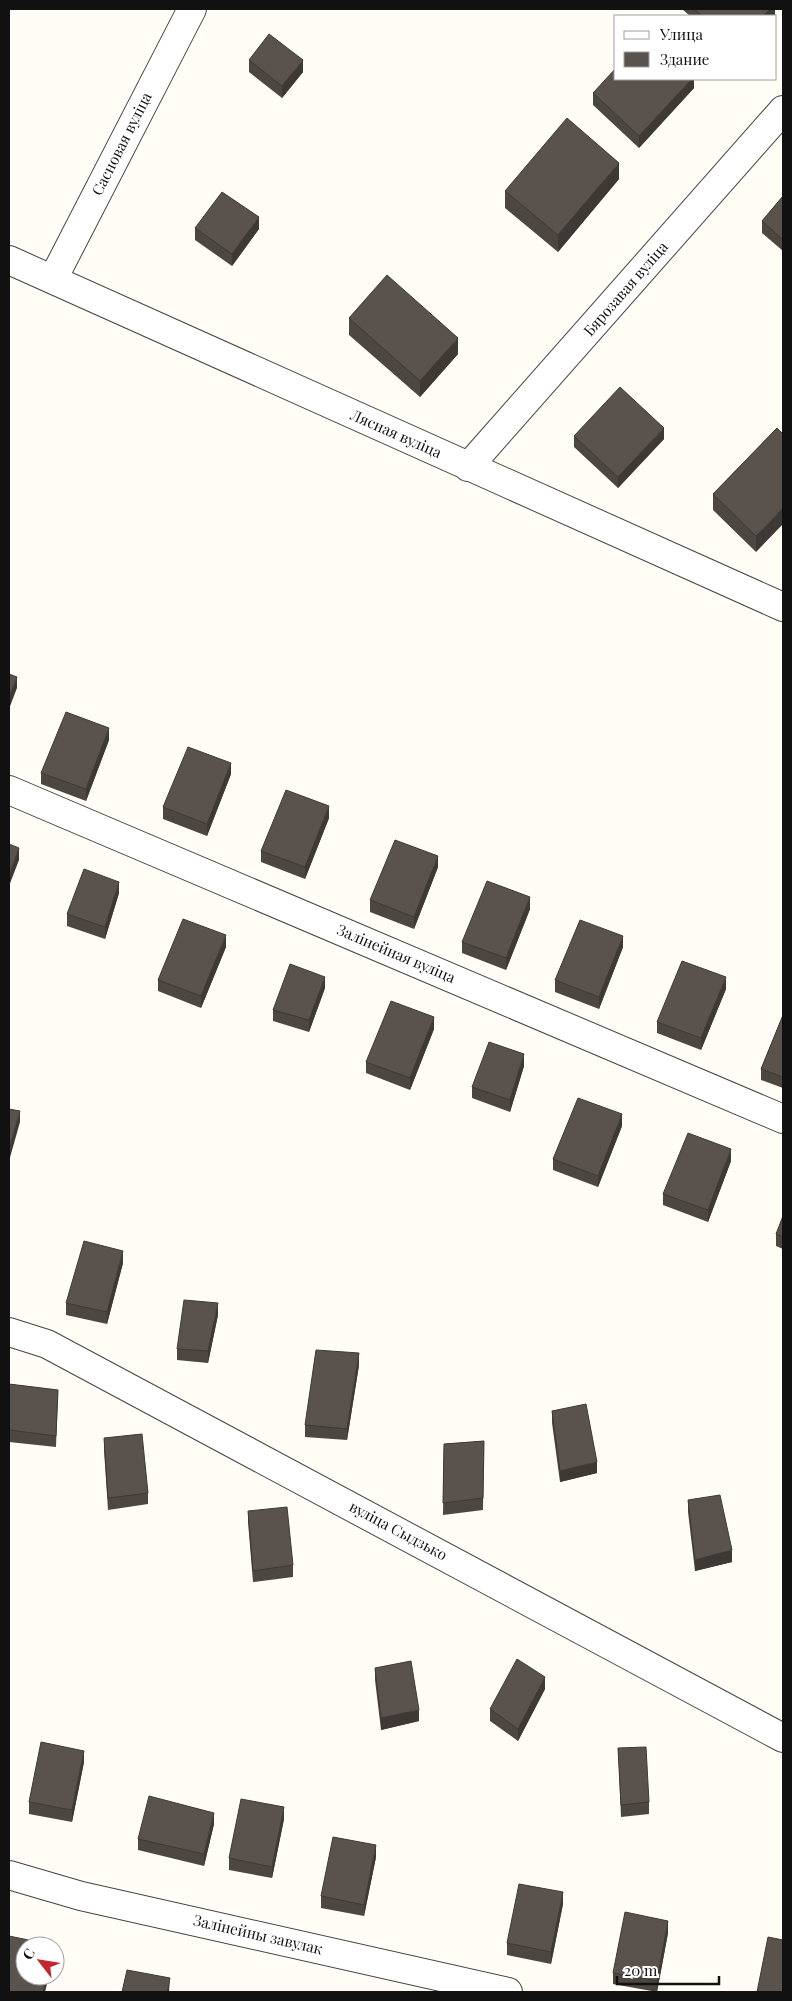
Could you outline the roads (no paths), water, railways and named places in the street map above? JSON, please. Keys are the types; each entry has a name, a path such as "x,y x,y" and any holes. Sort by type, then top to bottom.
{"street":[{"name":"Сасновая вуліца","path":"52,279 192,9"},
{"name":"Бярозавая вуліца","path":"468,467 783,110"},
{"name":"Лясная вуліца","path":"9,260 783,607"},
{"name":"Залінейная вуліца","path":"9,790 783,1119"},
{"name":"вуліца Сыдзько","path":"9,1332 47,1344 783,1738"},
{"name":"Залінейны завулак","path":"9,1875 82,1896 508,1992"}]}
